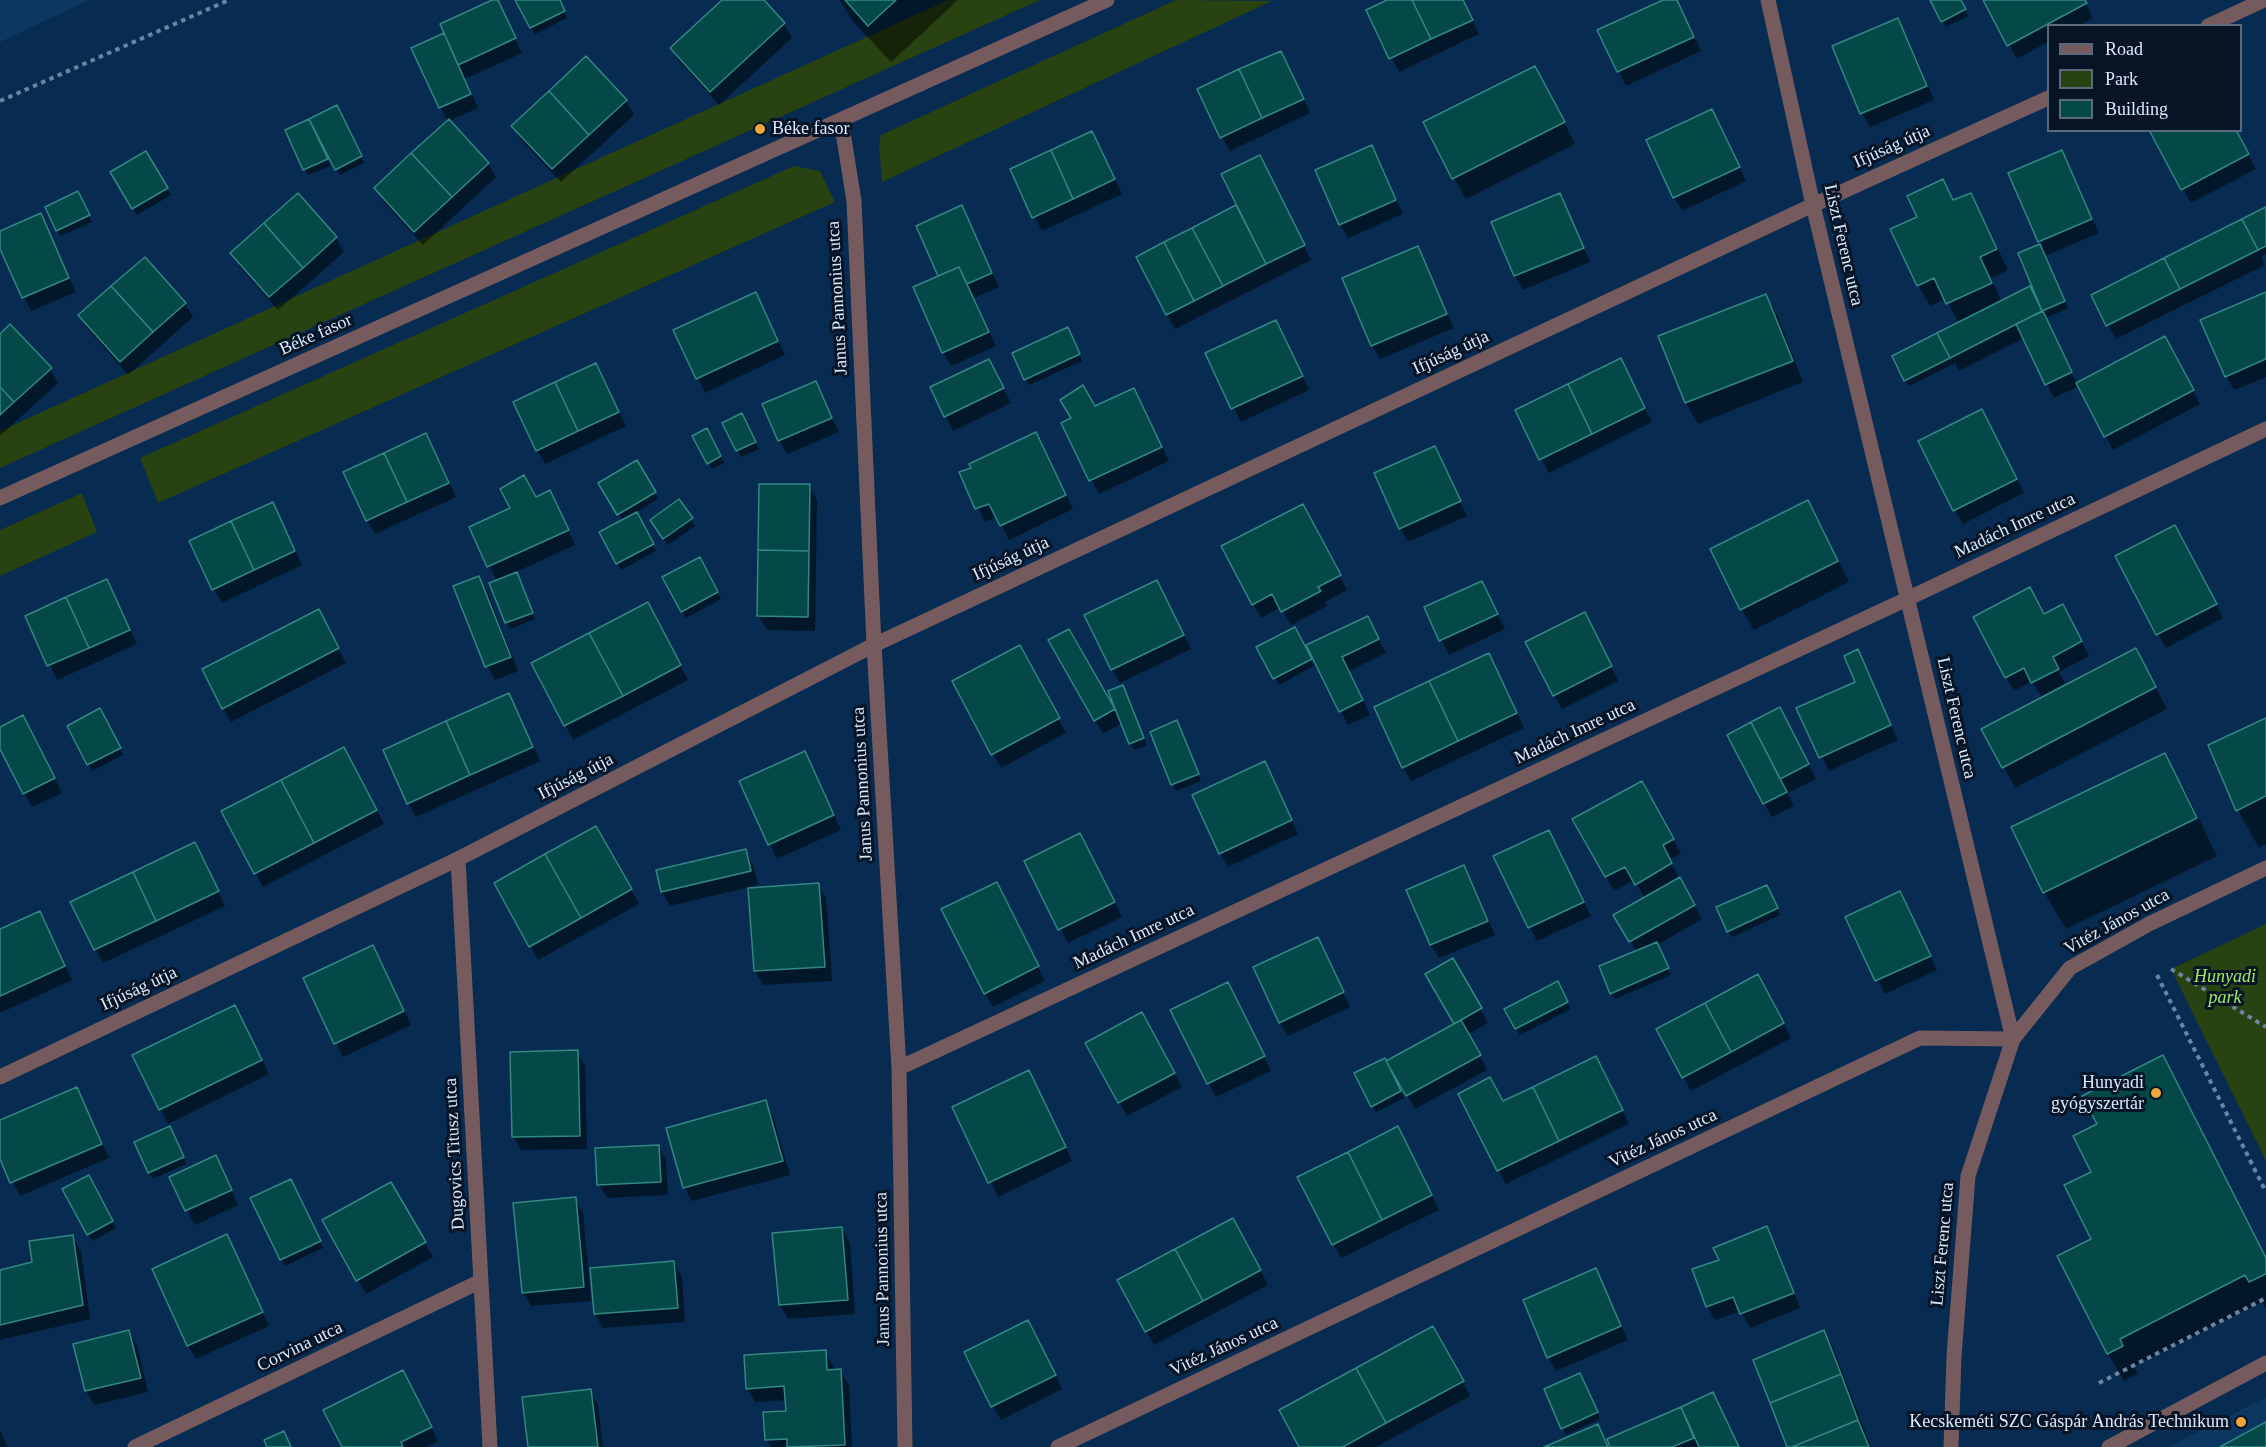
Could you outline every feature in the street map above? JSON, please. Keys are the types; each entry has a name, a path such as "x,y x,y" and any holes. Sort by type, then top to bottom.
{"street":[{"name":"Béke fasor","path":"0,498 1107,0"},
{"name":"Liszt Ferenc utca","path":"1768,0 1813,205 2013,1039 1968,1176 1954,1356 1951,1447"},
{"path":"2212,24 2264,0"},
{"name":"Ifjúság útja","path":"0,1077 458,860 874,645 1813,205 2047,99"},
{"name":"Janus Pannonius utca","path":"841,120 854,201 874,645 899,1068 905,1447"},
{"name":"Madách Imre utca","path":"899,1068 1907,599 2266,429"},
{"name":"Dugovics Titusz utca","path":"458,860 490,1447"},
{"name":"Vitéz János utca","path":"1058,1447 1920,1038 2013,1039 2070,968 2149,924 2266,868"},
{"name":"Corvina utca","path":"135,1447 481,1281"},
{"path":"2109,1447 2266,1363"}],"path":[{"path":"0,101 230,0"},
{"path":"2171,969 2266,1027"},
{"path":"2157,975 2266,1192"},
{"path":"2099,1383 2266,1298"}],"shaded area":[{"path":"0,0 89,0 0,42"},
{"name":"Kecskeméti SZC Gáspár András Technikum","path":"2266,1397 2266,1447 2168,1447"}],"green space":[{"path":"948,0 1040,0 0,468 0,431"},
{"path":"1176,0 1272,1 882,182 879,145 881,135"},
{"path":"794,166 820,171 835,202 158,503 140,458"},
{"path":"82,493 97,532 0,576 0,530"},
{"name":"Hunyadi park","path":"2266,924 2266,1161 2171,969"}],"building":[{"path":"492,0 498,0 516,38 458,65 440,24"},
{"path":"515,0 560,0 565,11 530,28"},
{"path":"722,0 764,0 785,23 710,92 670,48"},
{"path":"845,0 896,0 868,26"},
{"path":"1387,0 1412,0 1431,39 1389,59 1366,10"},
{"path":"1412,0 1463,0 1473,20 1431,39"},
{"path":"1663,0 1677,0 1694,37 1617,72 1597,30"},
{"path":"1930,0 1961,0 1966,9 1941,22"},
{"path":"1983,0 2085,0 2087,3 2047,24 2007,46"},
{"path":"1898,18 1927,86 1860,114 1832,46"},
{"path":"444,33 471,94 439,108 411,48"},
{"path":"1281,51 1304,99 1262,118 1239,69"},
{"path":"586,56 627,100 589,135 549,91"},
{"path":"1535,66 1565,122 1452,179 1423,122"},
{"path":"1239,69 1262,118 1220,138 1197,89"},
{"path":"549,91 589,135 552,169 511,126"},
{"path":"337,105 362,156 335,170 309,119"},
{"path":"1712,109 1740,167 1673,198 1646,140"},
{"path":"309,119 328,159 303,170 285,130"},
{"path":"449,119 489,163 452,197 411,153"},
{"path":"1092,131 1115,179 1073,199 1051,150"},
{"path":"2150,132 2237,132 2249,154 2181,190"},
{"path":"1372,145 1396,200 1339,225 1315,170"},
{"path":"1051,150 1073,199 1032,218 1010,169"},
{"path":"2062,150 2092,219 2038,242 2008,173"},
{"path":"146,151 168,188 132,209 110,172"},
{"path":"411,153 452,197 414,232 374,188"},
{"path":"1260,155 1305,245 1266,264 1221,174"},
{"path":"1943,179 1953,200 1971,193 1997,249 1980,257 1992,283 1946,304 1934,278 1917,286 1890,229 1917,217 1907,196"},
{"path":"78,191 90,215 56,231 45,207"},
{"path":"298,193 337,237 303,268 264,223"},
{"path":"1560,193 1584,248 1514,276 1491,222"},
{"path":"962,205 992,273 967,284 959,267 938,276 916,226"},
{"path":"1236,205 1266,264 1223,286 1192,228"},
{"path":"2266,207 2266,246 2258,250 2242,219"},
{"path":"41,213 69,278 22,298 0,249 0,231"},
{"path":"2242,219 2258,250 2180,289 2164,258"},
{"path":"264,223 303,268 269,297 230,253"},
{"path":"1192,228 1223,286 1194,301 1164,242"},
{"path":"1164,242 1194,301 1166,315 1136,257"},
{"path":"2040,244 2065,301 2042,311 2018,253"},
{"path":"1418,246 1447,314 1371,346 1342,278"},
{"path":"145,257 186,303 153,332 111,286"},
{"path":"2164,258 2180,289 2106,326 2091,295"},
{"path":"959,267 989,332 942,353 913,287"},
{"path":"111,286 153,332 120,362 78,315"},
{"path":"2030,286 2042,311 1950,358 1937,333"},
{"path":"756,292 778,341 696,379 673,330"},
{"path":"2266,292 2266,359 2225,377 2200,320"},
{"path":"1766,294 1793,361 1685,403 1658,336"},
{"path":"2043,311 2072,372 2045,385 2016,324"},
{"path":"1276,320 1303,376 1231,409 1205,353"},
{"path":"10,324 52,368 14,402 0,387 0,334"},
{"path":"1068,327 1080,354 1024,380 1012,353"},
{"path":"1937,333 1950,358 1904,381 1892,356"},
{"path":"2165,336 2194,390 2104,437 2076,383"},
{"path":"1621,358 1645,408 1592,434 1568,384"},
{"path":"989,359 1004,388 944,417 930,387"},
{"path":"596,363 619,412 578,431 555,382"},
{"path":"816,381 832,418 778,441 762,404"},
{"path":"555,382 578,431 536,451 513,402"},
{"path":"1568,384 1592,434 1539,460 1515,410"},
{"path":"1083,385 1095,406 1134,388 1162,447 1089,481 1061,423 1071,418 1060,400"},
{"path":"0,387 14,402 0,415"},
{"path":"1982,409 2017,479 1953,511 1918,441"},
{"path":"742,413 756,442 736,451 722,423"},
{"path":"707,428 721,456 707,464 692,436"},
{"path":"1036,432 1066,495 1000,526 989,504 975,509 959,472 971,468 969,464"},
{"path":"426,433 449,483 407,502 384,453"},
{"path":"1435,446 1461,501 1399,529 1374,473"},
{"path":"384,453 407,502 366,521 343,472"},
{"path":"637,460 656,492 617,515 598,483"},
{"path":"524,475 536,497 550,490 569,530 487,567 469,527 510,508 500,489"},
{"path":"759,484 810,484 809,551 758,550"},
{"path":"679,499 693,518 663,539 650,520"},
{"path":"1808,500 1838,561 1740,610 1710,549"},
{"path":"273,502 295,551 254,570 231,521"},
{"path":"1303,504 1341,575 1318,587 1321,591 1281,612 1272,594 1252,605 1221,546"},
{"path":"637,512 654,544 616,564 599,532"},
{"path":"231,521 254,570 212,590 189,541"},
{"path":"2175,525 2217,604 2156,635 2115,556"},
{"path":"758,550 809,551 808,617 757,616"},
{"path":"700,557 718,592 681,612 662,577"},
{"path":"517,572 533,613 505,623 489,583"},
{"path":"479,576 511,657 485,667 453,586"},
{"path":"107,579 130,630 89,648 66,597"},
{"path":"1157,580 1184,635 1111,670 1084,615"},
{"path":"1482,581 1498,614 1439,641 1424,607"},
{"path":"2030,587 2044,614 2063,604 2082,641 2053,657 2059,669 2031,683 2024,668 2005,678 1973,617"},
{"path":"66,597 89,648 47,666 25,616"},
{"path":"648,602 681,665 623,696 589,633"},
{"path":"319,609 339,648 222,709 202,669"},
{"path":"1585,612 1612,666 1553,696 1525,642"},
{"path":"1368,616 1379,639 1342,657 1363,700 1339,712 1306,645"},
{"path":"1295,627 1312,659 1273,679 1256,647"},
{"path":"1069,629 1115,709 1094,721 1048,640"},
{"path":"589,633 623,696 564,726 531,663"},
{"path":"1020,645 1060,718 991,755 952,681"},
{"path":"2136,648 2156,687 2002,768 1981,729"},
{"path":"1858,649 1891,725 1819,758 1796,708 1855,682 1844,656"},
{"path":"1489,653 1517,713 1458,741 1429,681"},
{"path":"1429,681 1458,741 1402,768 1374,707"},
{"path":"1123,685 1144,738 1129,744 1108,691"},
{"path":"509,693 533,747 470,775 446,721"},
{"path":"1780,707 1809,764 1780,779 1751,722"},
{"path":"100,708 121,748 87,765 67,726"},
{"path":"23,715 55,778 23,794 0,749 0,727"},
{"path":"2266,718 2266,796 2236,811 2208,745"},
{"path":"1177,720 1199,774 1171,785 1150,732"},
{"path":"446,721 470,775 407,804 383,750"},
{"path":"1751,722 1787,792 1763,804 1727,735"},
{"path":"344,747 377,810 314,843 281,780"},
{"path":"805,751 834,815 768,845 739,781"},
{"path":"2165,753 2197,818 2043,893 2011,827"},
{"path":"1265,761 1292,820 1219,854 1192,795"},
{"path":"281,780 314,843 254,874 221,811"},
{"path":"1642,781 1674,839 1663,845 1672,863 1635,885 1625,867 1605,877 1572,819"},
{"path":"596,826 632,889 581,918 545,854"},
{"path":"1549,830 1584,902 1528,928 1493,856"},
{"path":"1080,833 1115,902 1058,930 1024,861"},
{"path":"195,842 219,891 156,921 133,872"},
{"path":"746,849 751,871 661,892 656,870"},
{"path":"545,854 581,918 529,947 494,883"},
{"path":"1464,865 1488,921 1430,945 1406,890"},
{"path":"133,872 156,921 94,950 70,902"},
{"path":"1680,877 1695,905 1629,942 1613,915"},
{"path":"997,882 1039,966 984,994 941,909"},
{"path":"819,883 825,967 754,971 748,888"},
{"path":"1767,885 1778,908 1727,932 1716,907"},
{"path":"1900,891 1931,956 1875,981 1845,917"},
{"path":"40,911 65,966 0,996 0,929"},
{"path":"1318,937 1344,992 1279,1023 1253,967"},
{"path":"1657,942 1669,968 1610,994 1599,966"},
{"path":"373,945 404,1011 334,1044 303,978"},
{"path":"1453,958 1482,1008 1454,1024 1425,974"},
{"path":"1758,974 1784,1023 1731,1052 1705,1003"},
{"path":"1558,981 1568,1002 1515,1029 1504,1009"},
{"path":"1228,982 1265,1056 1207,1084 1170,1010"},
{"path":"1705,1003 1731,1052 1682,1078 1656,1029"},
{"path":"235,1005 262,1060 159,1110 132,1055"},
{"path":"1142,1012 1175,1073 1118,1103 1085,1043"},
{"path":"1461,1020 1481,1055 1406,1096 1386,1061"},
{"path":"578,1050 580,1136 512,1137 510,1052"},
{"path":"2163,1055 2266,1258 2266,1274 2249,1282 2245,1275 2120,1339 2123,1346 2107,1354 2057,1256 2091,1239 2064,1185 2091,1172 2073,1136 2097,1124 2082,1096"},
{"path":"1596,1056 1623,1110 1559,1141 1533,1087"},
{"path":"1385,1058 1401,1091 1371,1107 1354,1073"},
{"path":"1029,1070 1066,1147 988,1183 952,1107"},
{"path":"1490,1077 1503,1101 1533,1087 1559,1141 1497,1171 1458,1094"},
{"path":"77,1087 102,1144 10,1183 0,1159 0,1120"},
{"path":"766,1100 783,1161 683,1188 666,1128"},
{"path":"170,1126 184,1157 148,1173 134,1142"},
{"path":"1398,1126 1432,1195 1382,1220 1348,1152"},
{"path":"659,1145 661,1182 597,1185 595,1148"},
{"path":"1348,1152 1382,1220 1332,1245 1297,1177"},
{"path":"216,1155 232,1190 185,1211 169,1177"},
{"path":"89,1175 113,1221 87,1235 62,1189"},
{"path":"291,1179 321,1241 280,1260 250,1198"},
{"path":"391,1182 426,1242 356,1281 322,1220"},
{"path":"576,1197 584,1287 522,1293 513,1203"},
{"path":"1233,1218 1261,1270 1203,1301 1175,1249"},
{"path":"1767,1226 1794,1293 1740,1314 1733,1297 1706,1307 1692,1269 1719,1260 1713,1248"},
{"path":"842,1227 848,1300 779,1305 772,1233"},
{"path":"227,1234 263,1312 187,1346 152,1269"},
{"path":"73,1235 83,1305 0,1325 0,1270 32,1262 29,1241"},
{"path":"1175,1249 1203,1301 1145,1332 1117,1280"},
{"path":"674,1261 678,1308 594,1314 590,1268"},
{"path":"1596,1268 1621,1326 1547,1358 1523,1300"},
{"path":"1028,1320 1056,1375 991,1407 964,1352"},
{"path":"1433,1326 1464,1381 1386,1423 1356,1368"},
{"path":"129,1330 141,1378 85,1391 73,1344"},
{"path":"1824,1330 1841,1374 1770,1403 1753,1360"},
{"path":"826,1350 827,1370 841,1369 845,1445 787,1447 787,1439 765,1440 763,1412 786,1411 784,1386 746,1389 744,1355"},
{"path":"1356,1368 1386,1423 1343,1447 1299,1447 1279,1410"},
{"path":"403,1370 432,1427 401,1442 403,1447 342,1447 323,1410"},
{"path":"1580,1373 1598,1412 1561,1429 1544,1389"},
{"path":"1841,1374 1858,1420 1787,1447 1770,1403"},
{"path":"591,1389 598,1447 528,1447 522,1397"},
{"path":"1713,1392 1739,1447 1699,1447 1681,1407"},
{"path":"1681,1407 1694,1438 1672,1447 1610,1447 1607,1439"},
{"path":"1858,1420 1869,1447 1792,1447"},
{"path":"2266,1422 2266,1447 2220,1447"},
{"path":"1598,1424 1608,1447 1544,1447"},
{"path":"284,1431 291,1447 267,1447 264,1440"}],"place":[{"name":"Béke fasor","path":"760,129"},
{"name":"Hunyadi gyógyszertár","path":"2156,1093"},
{"name":"Kecskeméti SZC Gáspár András Technikum","path":"2241,1422"}]}
